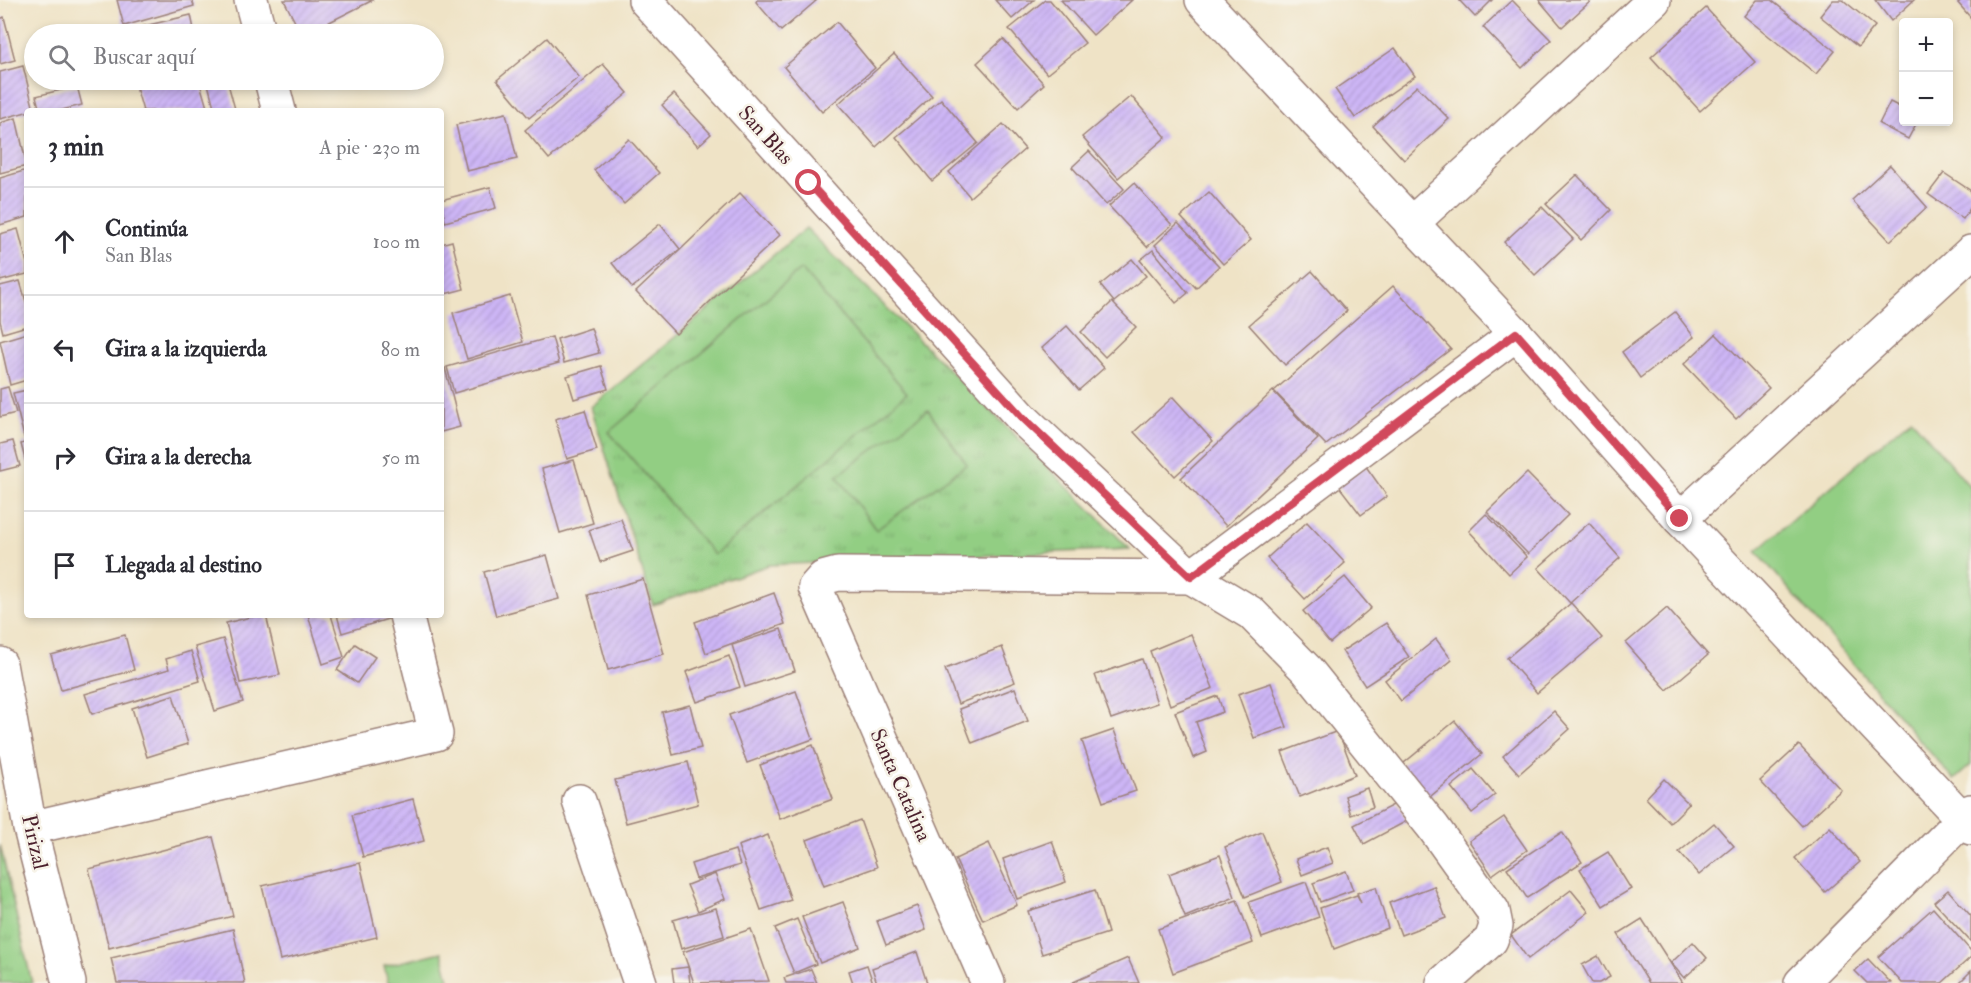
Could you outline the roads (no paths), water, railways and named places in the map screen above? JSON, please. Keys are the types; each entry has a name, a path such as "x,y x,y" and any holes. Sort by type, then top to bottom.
{"street":[{"path":"251,0 257,24"},
{"name":"San Blas","path":"645,0 1023,418 1191,577 1251,613 1307,669 1433,828 1493,911 1496,926 1491,940 1443,983"},
{"path":"1202,0 1516,333 1680,519 1968,819 1801,983"},
{"path":"1411,224 1654,0"},
{"path":"274,90 278,108"},
{"path":"1680,519 1971,252"},
{"path":"1191,577 1516,333"},
{"name":"Santa Catalina","path":"988,983 814,587 823,578 838,574 1191,577"},
{"path":"30,828 436,734 407,618"},
{"name":"Pirizal","path":"0,664 30,828 69,983"},
{"path":"579,801 639,983"}]}
